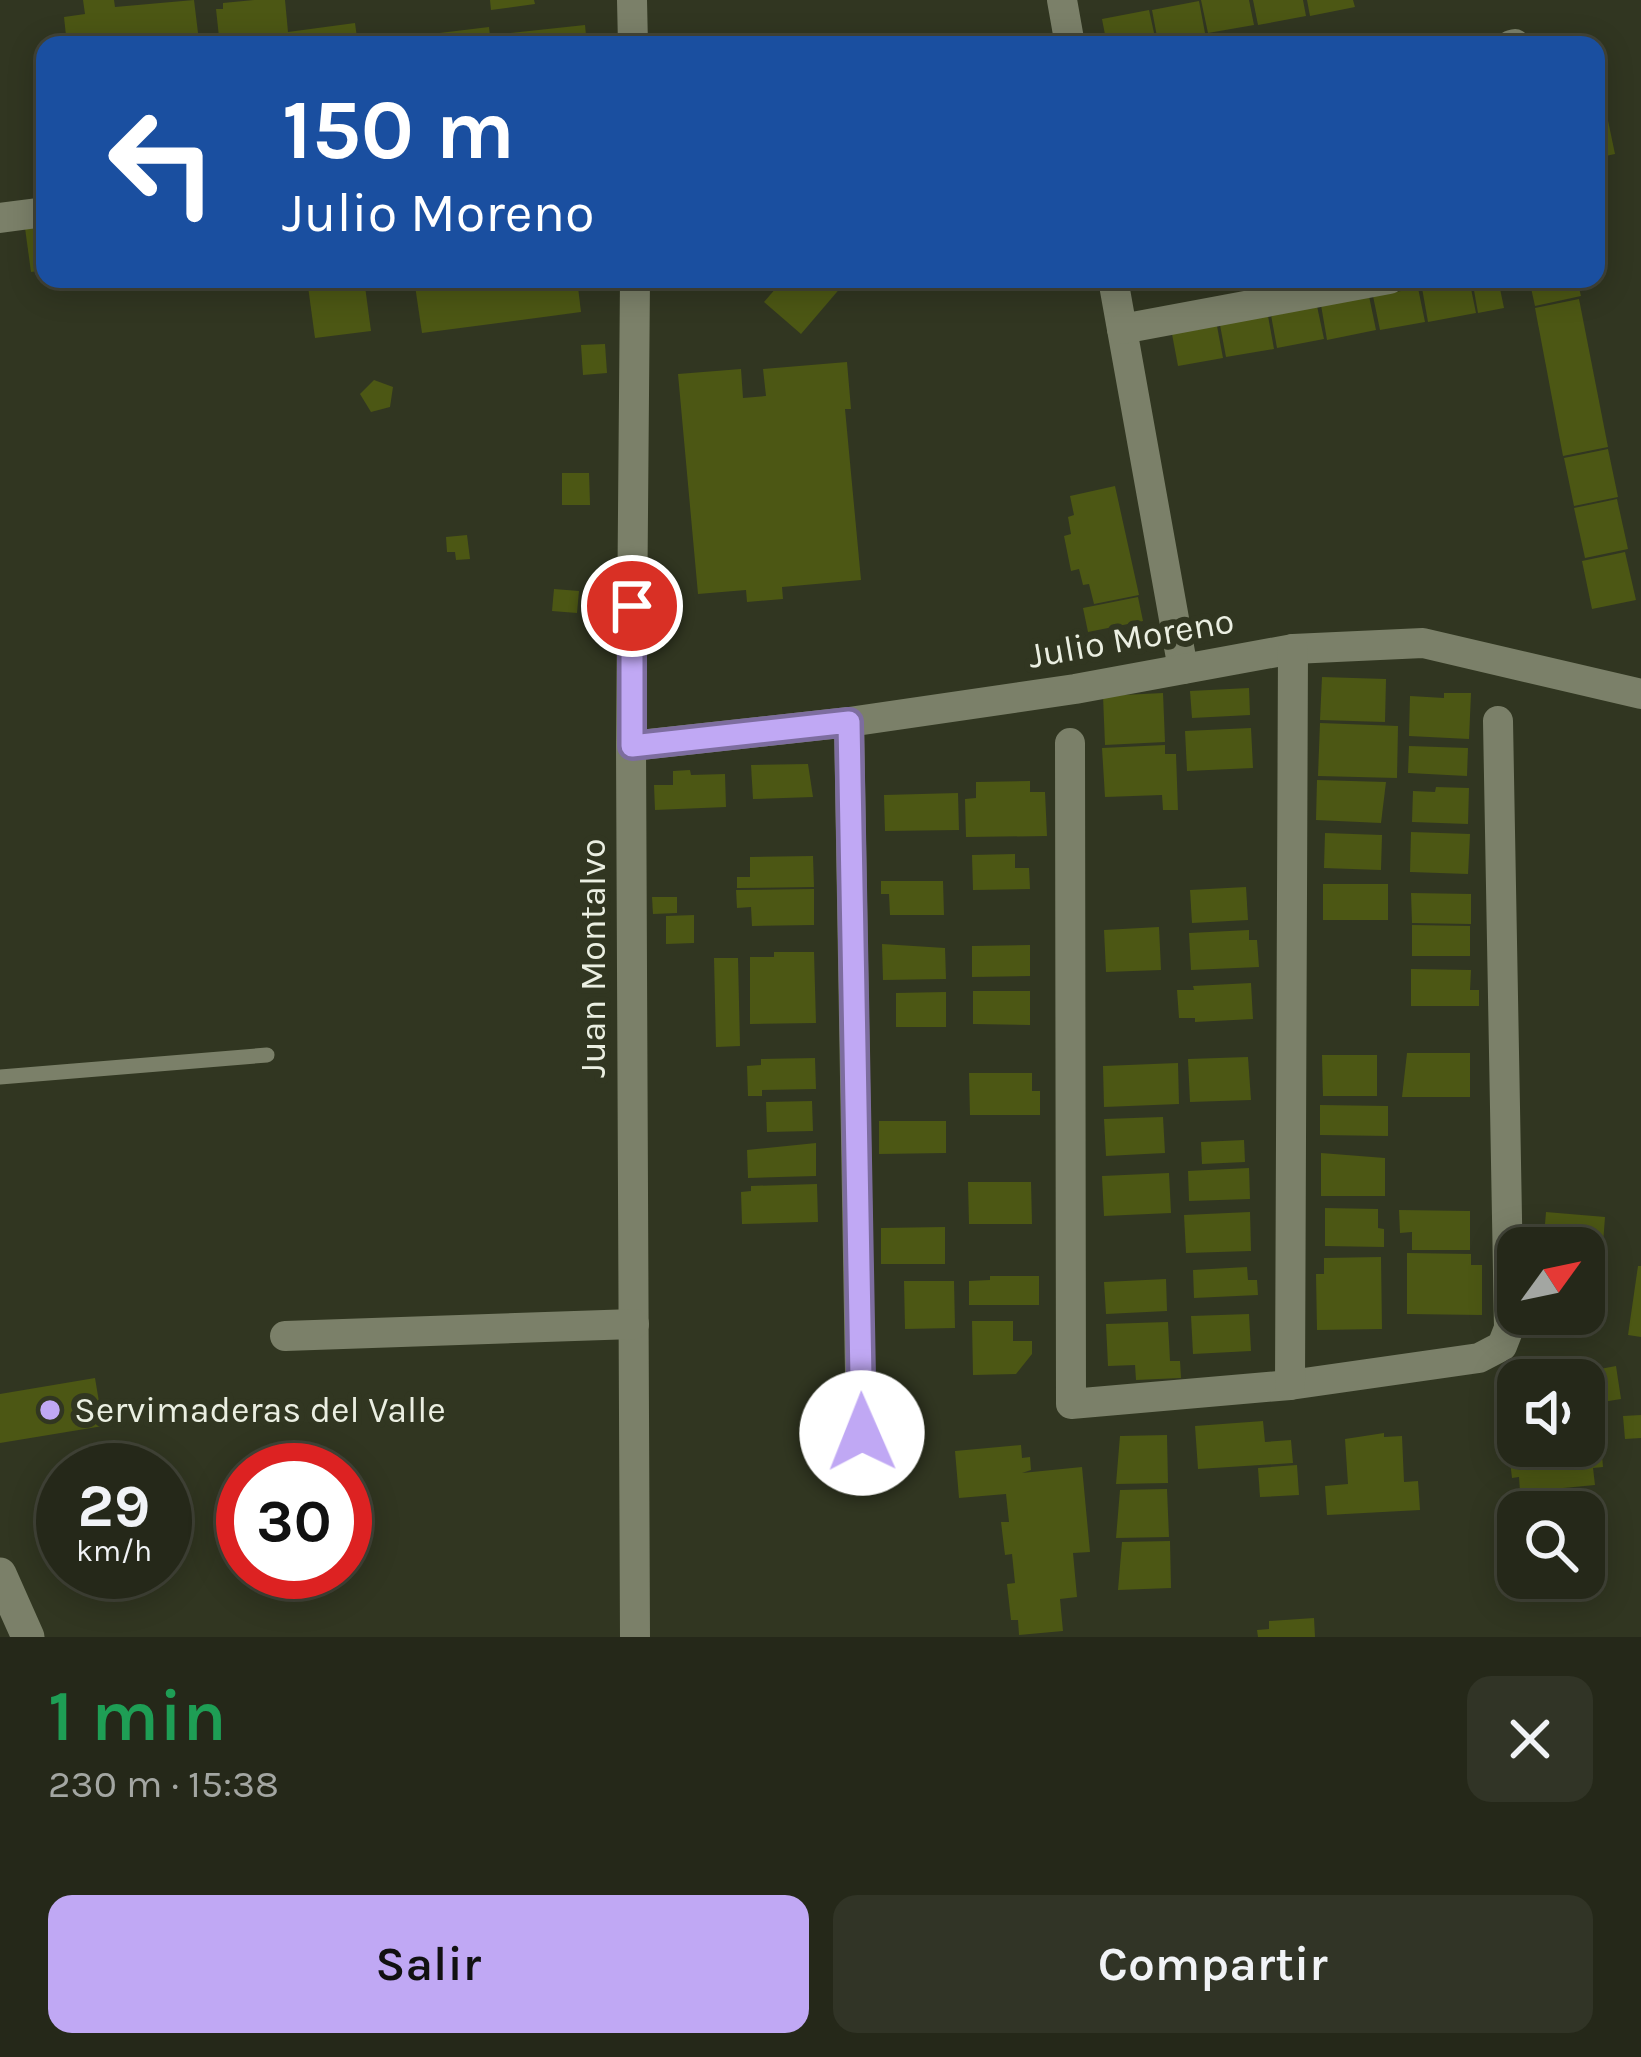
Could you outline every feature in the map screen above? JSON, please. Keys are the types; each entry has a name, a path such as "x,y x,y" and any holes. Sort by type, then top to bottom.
{"main road":[{"path":"0,1574 28,1637"}],"street":[{"path":"632,0 633,36"},
{"path":"1062,0 1068,36"},
{"path":"0,218 36,213"},
{"name":"Juan Montalvo","path":"634,288 635,1637"},
{"path":"1115,288 1183,669"},
{"path":"1122,329 1340,288"},
{"name":"Julio Moreno","path":"632,746 849,722 1293,649 1423,643 1641,694"},
{"path":"1290,1385 1293,649"},
{"path":"1070,743 1071,1404 1290,1385 1479,1358 1502,1346 1509,1328 1498,721"},
{"path":"849,722 862,1433"},
{"path":"284,1336 634,1324"}],"lane":[{"path":"0,1077 267,1055"}],"building":[{"path":"83,0 114,0 115,7 194,0 198,36 66,36 64,17 85,14"},
{"path":"285,0 288,32 355,23 357,36 219,36 216,9 223,9 223,3"},
{"path":"490,0 534,0 535,4 491,10"},
{"path":"1201,0 1249,0 1254,25 1208,33"},
{"path":"1253,0 1303,0 1306,16 1258,25"},
{"path":"1307,0 1353,0 1355,7 1310,16"},
{"path":"1199,1 1205,33 1157,36 1152,10"},
{"path":"1149,10 1155,36 1105,36 1102,19"},
{"path":"585,25 586,36 492,36"},
{"path":"489,27 490,36 423,36"},
{"path":"1605,111 1615,154 1605,156"},
{"path":"36,226 36,271 31,272 25,228"},
{"path":"308,288 365,288 371,331 315,338"},
{"path":"415,288 578,288 581,312 422,333"},
{"path":"776,288 840,288 801,334 764,302"},
{"path":"1418,288 1425,322 1380,330 1373,296"},
{"path":"1422,288 1471,288 1476,313 1428,322"},
{"path":"1474,288 1500,288 1504,308 1478,313"},
{"path":"1531,288 1579,288 1581,296 1535,306"},
{"path":"1369,296 1376,330 1327,340 1321,305"},
{"path":"1579,299 1608,447 1563,456 1535,308"},
{"path":"1317,306 1324,339 1277,348 1271,315"},
{"path":"1268,316 1274,349 1226,357 1220,325"},
{"path":"1217,326 1223,358 1178,366 1172,334"},
{"path":"605,344 607,373 583,375 581,345"},
{"path":"847,362 851,409 845,409 861,580 782,587 783,599 747,602 746,590 698,594 678,374 741,369 743,398 766,396 763,369"},
{"path":"374,380 393,387 390,407 371,412 360,394"},
{"path":"1608,449 1618,497 1574,506 1564,458"},
{"path":"562,473 589,473 590,505 562,505"},
{"path":"1115,486 1139,595 1094,604 1079,569 1071,571 1064,536 1071,534 1068,517 1074,515 1070,496"},
{"path":"1617,499 1628,549 1585,558 1574,508"},
{"path":"467,535 470,559 456,560 455,552 447,552 446,537"},
{"path":"1625,552 1636,600 1592,609 1582,561"},
{"path":"554,589 579,591 577,613 552,611"},
{"path":"1138,597 1143,621 1088,632 1083,608"},
{"path":"1322,677 1386,679 1385,722 1320,720"},
{"path":"1249,688 1250,715 1192,718 1190,691"},
{"path":"1163,693 1165,742 1105,745 1103,696"},
{"path":"1444,693 1471,693 1469,739 1409,736 1410,696 1444,698"},
{"path":"1320,723 1398,726 1397,778 1318,776"},
{"path":"1251,728 1253,768 1187,771 1185,731"},
{"path":"1165,745 1165,754 1176,754 1178,810 1163,810 1162,795 1105,797 1102,748"},
{"path":"1409,746 1468,748 1467,776 1408,773"},
{"path":"808,764 813,797 753,799 751,765"},
{"path":"690,770 691,775 725,774 726,807 655,810 654,785 673,785 673,771"},
{"path":"1317,780 1386,782 1381,823 1316,820"},
{"path":"1030,781 1030,792 1045,792 1047,836 966,837 965,799 976,798 976,782"},
{"path":"1436,787 1469,788 1468,824 1412,822 1413,791 1435,792"},
{"path":"958,793 959,830 885,831 884,795"},
{"path":"1411,832 1470,834 1468,874 1410,872"},
{"path":"1325,833 1382,835 1381,870 1324,868"},
{"path":"1015,854 1015,868 1029,868 1030,889 973,890 972,855"},
{"path":"813,856 814,887 737,888 737,877 750,877 750,857"},
{"path":"881,881 943,881 944,915 890,915 889,894 881,894"},
{"path":"1323,884 1388,884 1388,920 1323,920"},
{"path":"1246,887 1248,920 1192,923 1190,890"},
{"path":"814,889 814,925 752,926 751,907 737,908 736,890"},
{"path":"1411,893 1471,894 1471,924 1412,923"},
{"path":"652,897 677,897 677,913 653,914"},
{"path":"694,915 694,943 666,944 666,916"},
{"path":"1412,925 1470,926 1470,956 1412,956"},
{"path":"1159,927 1161,970 1106,972 1104,930"},
{"path":"1249,930 1249,940 1257,940 1259,967 1191,970 1189,933"},
{"path":"882,944 945,948 946,979 883,980"},
{"path":"1030,945 1030,976 972,977 972,946"},
{"path":"774,952 814,952 816,1023 750,1024 750,957 774,957"},
{"path":"714,958 738,958 740,1046 716,1047"},
{"path":"1411,969 1471,970 1470,990 1479,990 1479,1006 1411,1006"},
{"path":"1251,983 1253,1019 1195,1022 1195,1018 1179,1018 1177,990"},
{"path":"973,991 1030,991 1030,1025 973,1024"},
{"path":"946,992 946,1027 896,1027 896,993"},
{"path":"1407,1053 1470,1053 1470,1097 1402,1097"},
{"path":"1322,1055 1377,1055 1377,1096 1323,1096"},
{"path":"1248,1057 1251,1100 1190,1102 1188,1059"},
{"path":"815,1058 816,1089 762,1090 762,1096 748,1096 747,1066 761,1065 761,1059"},
{"path":"1178,1063 1179,1104 1104,1107 1103,1066"},
{"path":"969,1073 1032,1073 1032,1091 1040,1091 1040,1115 970,1115"},
{"path":"812,1101 813,1131 767,1132 766,1102"},
{"path":"1320,1105 1388,1106 1388,1136 1320,1135"},
{"path":"1163,1117 1165,1153 1106,1156 1104,1119"},
{"path":"879,1121 946,1121 946,1153 879,1154"},
{"path":"1244,1140 1245,1162 1202,1164 1201,1142"},
{"path":"816,1143 816,1176 748,1178 747,1150"},
{"path":"1321,1153 1385,1158 1385,1196 1321,1196"},
{"path":"1249,1168 1250,1199 1189,1201 1188,1171"},
{"path":"1169,1173 1171,1213 1104,1216 1102,1176"},
{"path":"968,1182 1031,1182 1032,1224 969,1224"},
{"path":"817,1184 818,1222 742,1224 741,1192 751,1191 751,1186"},
{"path":"1325,1208 1378,1209 1384,1247 1325,1246"},
{"path":"1399,1210 1470,1211 1470,1250 1412,1250 1412,1232 1400,1233"},
{"path":"1250,1212 1251,1251 1186,1253 1184,1215"},
{"path":"1546,1212 1605,1217 1604,1227 1545,1227"},
{"path":"945,1227 945,1264 881,1264 881,1228"},
{"path":"1407,1253 1471,1254 1471,1265 1482,1265 1482,1315 1407,1314"},
{"path":"1381,1257 1382,1329 1317,1330 1316,1274 1324,1274 1324,1258"},
{"path":"1641,1266 1641,1337 1628,1335"},
{"path":"1247,1267 1248,1280 1257,1280 1258,1295 1194,1298 1193,1270"},
{"path":"990,1276 1039,1276 1039,1305 969,1305 969,1281 990,1280"},
{"path":"1166,1279 1167,1311 1106,1314 1104,1282"},
{"path":"904,1281 954,1281 955,1328 905,1329"},
{"path":"1249,1314 1251,1351 1193,1354 1191,1316"},
{"path":"972,1321 1013,1321 1013,1341 1032,1341 1032,1354 1016,1374 973,1375"},
{"path":"1168,1322 1170,1361 1180,1361 1181,1378 1136,1380 1135,1365 1108,1366 1106,1324"},
{"path":"1616,1366 1621,1399 1605,1402 1605,1368"},
{"name":"Servimaderas del Valle","path":"95,1378 103,1426 0,1443 0,1394"},
{"path":"1641,1415 1641,1438 1625,1439 1623,1416"},
{"path":"1263,1421 1265,1442 1291,1440 1293,1463 1198,1469 1195,1426"},
{"path":"1384,1433 1384,1437 1402,1436 1404,1482 1418,1481 1420,1510 1327,1515 1325,1486 1348,1484 1345,1439"},
{"path":"1167,1435 1168,1483 1116,1484 1120,1436"},
{"path":"1021,1445 1022,1458 1030,1457 1031,1470 1022,1473 1082,1467 1090,1552 1073,1553 1077,1597 1060,1599 1063,1631 1019,1635 1018,1620 1011,1620 1007,1584 1015,1583 1001,1522 1009,1522 1006,1494 959,1498 955,1451"},
{"path":"1297,1465 1299,1495 1260,1497 1258,1468"},
{"path":"1511,1467 1603,1467 1593,1468 1595,1485 1520,1491 1519,1477 1512,1478"},
{"path":"1167,1489 1169,1537 1116,1538 1120,1490"},
{"path":"1170,1541 1171,1588 1118,1590 1122,1542"},
{"path":"1314,1618 1315,1637 1258,1637 1257,1630 1269,1629 1269,1621"}],"place":[{"name":"Servimaderas del Valle","path":"50,1410"}],"route":[{"path":"632,606 632,746 849,722 862,1433"}]}
